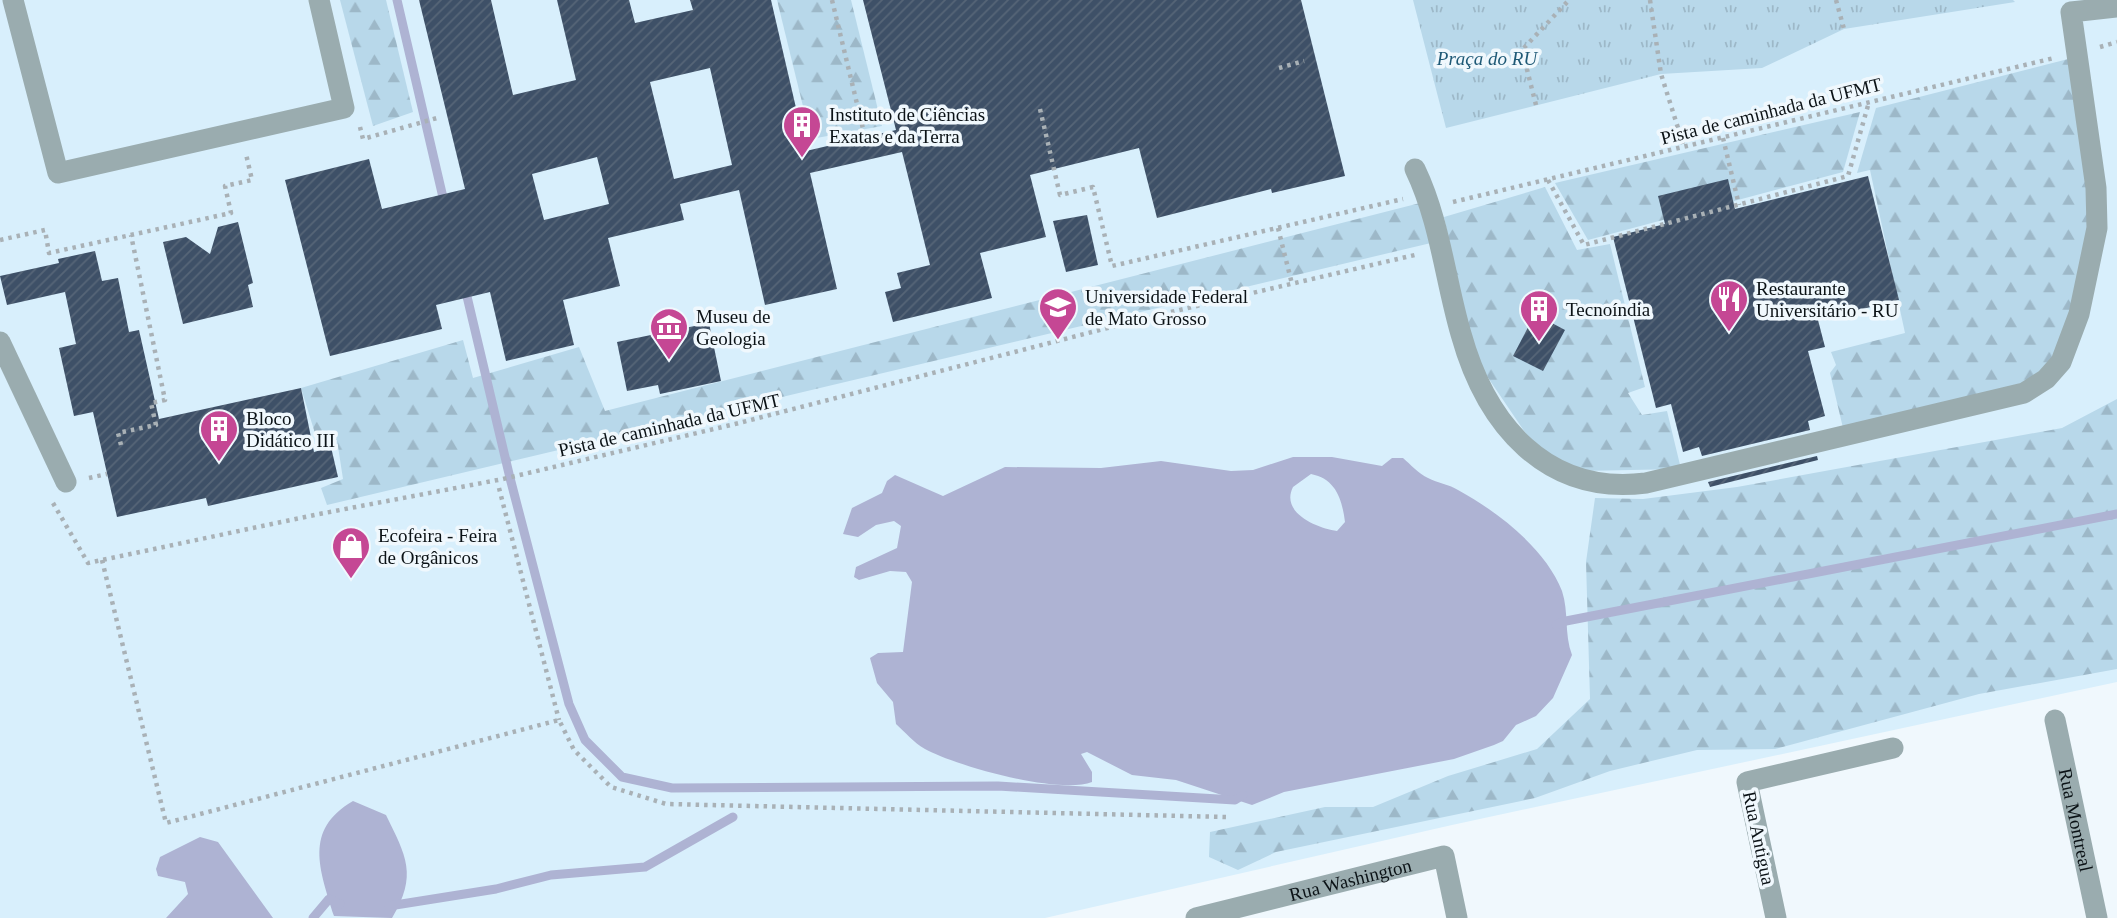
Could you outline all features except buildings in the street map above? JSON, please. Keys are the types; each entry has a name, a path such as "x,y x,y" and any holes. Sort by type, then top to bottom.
{"street":[{"path":"13,0 58,173 344,108 319,0"},
{"path":"1415,169 1429,201 1461,336 1472,366 1500,417 1531,454 1551,467 1593,483 1615,487 1646,484 2024,394 2046,379 2061,362 2079,314 2097,228 2096,188 2071,12 2117,7"},
{"path":"0,342 65,482"},
{"name":"Rua Montreal","path":"2055,720 2097,918"},
{"name":"Rua Antigua","path":"1776,918 1746,782 1893,748"},
{"name":"Rua Washington","path":"1196,918 1444,856 1457,918"}],"path":[{"path":"832,0 865,137"},
{"path":"1536,105 1522,50 1569,0"},
{"path":"1650,0 1661,74 1684,147"},
{"path":"1836,0 1844,29"},
{"name":"Pista de caminhada da UFMT","path":"1040,109 1060,195 1093,187 1112,266 1278,228 1548,180 2117,42"},
{"path":"1279,68 1304,61"},
{"path":"1548,180 1584,246 1848,176 1869,102"},
{"path":"401,129 437,118"},
{"path":"1723,138 1739,205"},
{"path":"0,240 45,230 50,253 231,213 225,186 252,180 244,145"},
{"path":"1278,228 1292,284"},
{"path":"121,445 118,433 156,425 151,403 165,400 131,234"},
{"name":"Pista de caminhada da UFMT","path":"102,560 516,476 735,425 1154,316 1440,249"},
{"path":"499,488 559,720 574,750 611,786 666,804 1226,817"},
{"path":"50,498 88,563 102,560 166,823 559,720"}],"shaded area":[{"name":"Universidade Federal de Mato Grosso","path":"0,0 2117,0 2117,682 1452,825 1045,918 0,918"},
{"path":"1293,457 1332,457 1382,466 1392,458 1403,458 1425,476 1458,490 1504,520 1544,560 1562,591 1572,655 1553,698 1536,716 1516,725 1503,741 1494,745 1454,759 1284,792 1252,805 1176,780 1132,775 1087,752 1081,754 1092,772 1092,782 1056,785 1008,777 925,749 896,724 893,702 877,683 870,658 878,653 903,652 912,582 906,572 890,571 859,580 854,577 856,567 897,548 901,526 894,521 876,525 858,537 843,534 852,508 882,493 887,481 895,475 943,496 1005,467 1101,468 1161,461 1231,471 1253,470","holes":["1311,474 1332,485 1342,505 1345,522 1337,531 1311,523 1296,512 1292,504 1290,496 1293,487"]},
{"path":"353,801 386,815 404,854 407,877 405,890 392,918 334,916 321,867 321,838 337,812"},
{"path":"200,837 218,842 273,918 166,918 188,894 185,882 158,876 156,869 160,857"}],"green space":[{"path":"340,0 386,0 413,112 373,126"},
{"path":"777,0 851,0 882,126 811,139"},
{"name":"Praça do RU","path":"1413,0 2015,2 1844,29 1762,68 1661,74 1446,128"},
{"path":"2072,58 2090,220 2070,321 2043,375 2018,388 1843,428 1830,373 1836,365 1831,352 1905,333 1870,170 1857,173 1876,108"},
{"path":"1860,112 1843,172 1588,240 1555,183"},
{"path":"1545,187 1577,250 1610,244 1645,387 1628,393 1642,415 1667,411 1681,469 1581,471 1537,450 1474,357 1444,217"},
{"path":"1420,203 1431,243 327,505 321,488 343,479 337,440 318,443 301,388 463,340 473,378 579,347 605,411"},
{"path":"2117,399 2117,669 1979,694 1775,749 1697,750 1610,771 1535,798 1276,852 1238,870 1209,857 1210,832 1325,807 1373,807 1448,776 1537,749 1590,699 1586,562 1595,498 1643,499 1737,487 2062,428"}],"waterway":[{"path":"397,0 445,206"},
{"path":"465,288 510,478 569,704 585,740 622,777 672,788 998,786 1235,800 1243,795"},
{"path":"1556,625 2117,514"},
{"path":"389,906 496,889 551,875 645,867 733,817"},
{"path":"313,918 329,899 340,904"}],"place":[{"name":"Instituto de Ciências Exatas e da Terra","path":"802,159"},
{"name":"Restaurante Universitário - RU","path":"1729,333"},
{"name":"Universidade Federal de Mato Grosso","path":"1058,341"},
{"name":"Tecnoíndia","path":"1539,343"},
{"name":"Museu de Geologia","path":"669,361"},
{"name":"Bloco Didático III","path":"219,463"},
{"name":"Ecofeira - Feira de Orgânicos","path":"351,580"}]}
